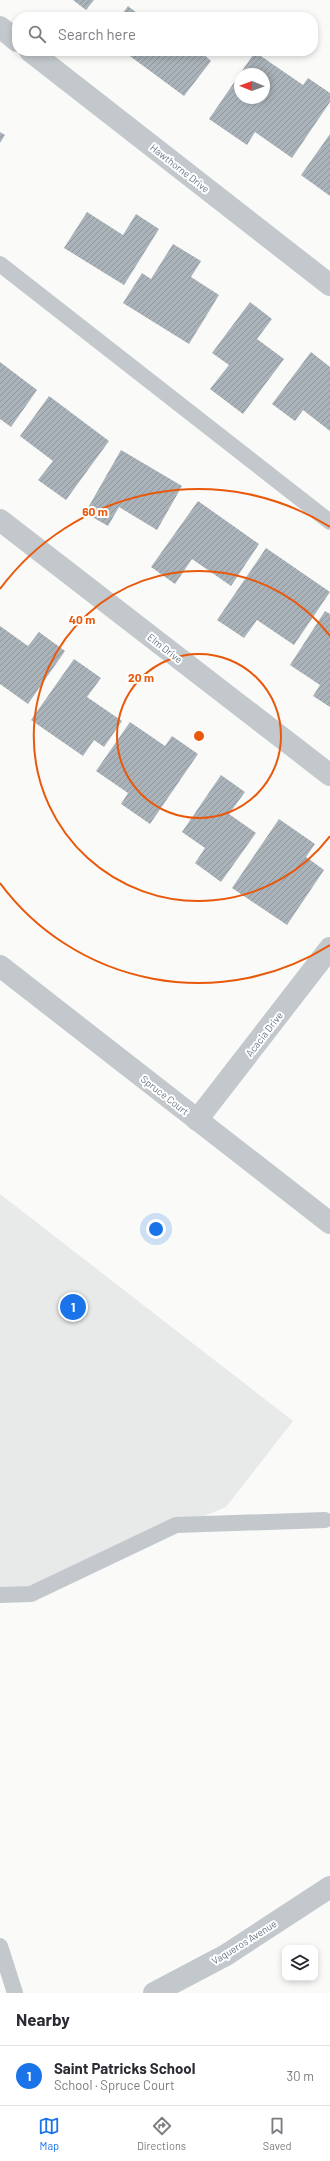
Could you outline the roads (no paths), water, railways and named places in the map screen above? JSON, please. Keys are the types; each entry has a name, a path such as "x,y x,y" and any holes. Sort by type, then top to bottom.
{"street":[{"path":"0,28 12,37"},
{"name":"Hawthorne Drive","path":"36,56 330,285"},
{"name":"Elm Drive","path":"0,520 330,775"},
{"name":"Acacia Drive","path":"197,1120 330,948"},
{"name":"Spruce Court","path":"0,966 330,1223"},
{"name":"Vaqueros Avenue","path":"154,1993 226,1956 330,1887"}],"lane":[{"path":"0,264 330,522"},
{"path":"0,1595 31,1594 176,1524 325,1520"},
{"path":"0,1946 15,1993"}],"place":[{"name":"Saint Patricks School","path":"73,1307"}]}
